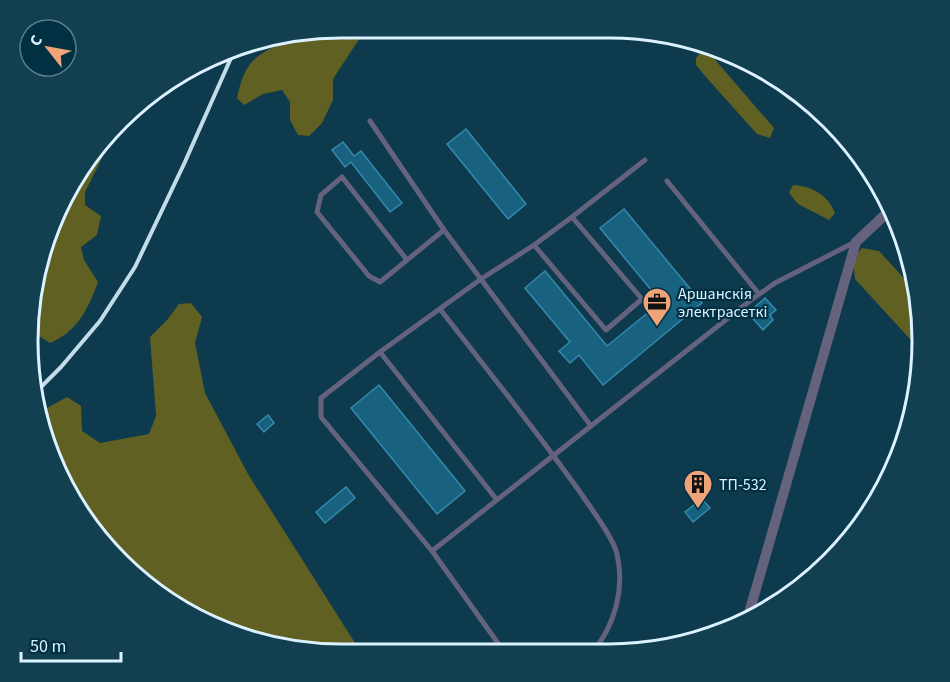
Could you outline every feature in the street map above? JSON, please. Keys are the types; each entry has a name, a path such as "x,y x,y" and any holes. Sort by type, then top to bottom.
{"street":[{"path":"750,609 856,242 885,216"}],"lane":[{"path":"370,121 444,230 591,426"},
{"path":"499,644 432,551 321,417 321,398 481,279 572,218 645,160"},
{"path":"407,260 342,177 321,195 317,212 369,276 380,282 444,230"},
{"path":"667,181 759,294"},
{"path":"534,245 606,330 642,299 572,218"},
{"path":"432,551 759,294 775,283 856,242"},
{"path":"440,309 554,456 598,519 617,552 620,583 616,612 597,644"},
{"path":"380,352 497,500"}],"shaded area":[{"path":"360,38 333,79 333,100 322,123 309,136 298,135 290,120 290,102 282,90 263,94 244,105 237,98 246,70 264,52 283,43 301,40"},
{"path":"701,52 712,56 774,128 770,138 757,134 696,65 696,58"},
{"path":"102,154 85,192 85,205 101,216 97,235 81,247 84,260 98,282 75,326 50,343 38,335 40,301 48,262 69,207 78,189"},
{"path":"793,185 807,187 824,196 835,213 829,220 798,204 789,193"},
{"path":"862,248 879,251 907,281 912,341 855,279 853,259"},
{"path":"191,303 202,317 195,343 205,393 248,474 356,644 321,644 282,639 243,628 189,604 156,582 126,556 100,526 78,493 61,457 45,409 67,397 81,406 82,431 100,443 149,434 156,416 150,337 179,304"}],"building":[{"path":"466,129 526,204 508,219 447,144"},
{"path":"343,142 354,156 361,151 402,203 390,212 351,162 345,167 332,150"},
{"path":"624,209 702,303 603,385 579,355 570,363 559,351 570,342 525,288 545,271 607,346 661,302 600,228"},
{"path":"765,298 776,310 770,315 773,320 763,330 748,313"},
{"path":"379,385 465,491 437,514 351,408"},
{"path":"268,415 274,423 264,432 257,424"},
{"path":"346,487 355,498 325,523 316,512"},
{"name":"ТП-532","path":"702,499 710,508 693,522 685,512"}],"railway":[{"path":"41,387 100,321 135,267 231,59"}],"place":[{"name":"Аршанскія электрасеткі","path":"657,328"},
{"name":"ТП-532","path":"698,510"}]}
